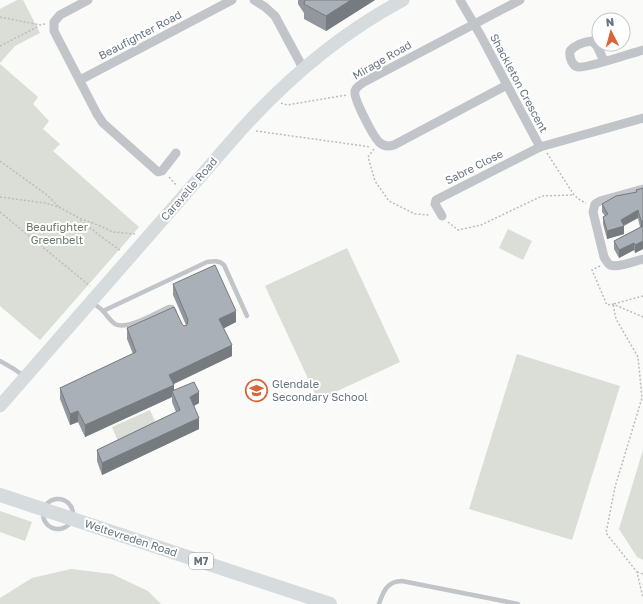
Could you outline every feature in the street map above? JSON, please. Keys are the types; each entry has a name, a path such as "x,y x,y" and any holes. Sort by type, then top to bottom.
{"main road":[{"name":"Weltevreden Road","path":"0,495 330,604"}],"street":[{"path":"88,0 60,15 54,22 54,32 90,102 103,123 156,171 160,172 176,153"},
{"name":"Beaufighter Road","path":"80,80 232,0"},
{"path":"254,0 275,16 303,68"},
{"name":"Caravelle Road","path":"0,406 258,111 303,68 349,33 403,0"},
{"name":"Shackleton Crescent","path":"460,0 541,147 643,118"},
{"name":"Mirage Road","path":"507,85 394,145 388,146 378,141 359,107 354,94 357,87 364,82 520,0"},
{"path":"604,61 643,50"},
{"name":"Sabre Close","path":"442,216 435,204 436,200 541,147"},
{"path":"643,189 600,201 594,206 593,212 604,257 610,265 615,266 643,259"}],"lane":[{"path":"103,311 207,262 214,261 224,265 247,316"},
{"path":"91,302 103,311 116,325 121,326 132,324 169,307 172,307 176,314"},
{"path":"0,362 14,369 25,377"},
{"path":"379,604 386,588 393,582 402,581 518,604"}],"path":[{"path":"0,17 40,26"},
{"path":"0,46 40,26 54,22"},
{"path":"281,103 287,105 354,94"},
{"path":"254,131 376,148 368,157 375,180 389,201 415,214 442,216 458,230 481,225 542,196 574,195"},
{"path":"541,147 574,195 580,200 594,206"},
{"path":"0,160 47,195 59,207"},
{"path":"169,177 178,187"},
{"path":"0,197 45,203 59,207 79,218 113,232 135,235"},
{"path":"0,212 90,286"},
{"path":"79,218 121,251"},
{"path":"607,262 592,270 607,305 643,296"},
{"path":"613,304 643,317"},
{"path":"613,304 616,319 638,357 642,398 615,487 606,533 637,572 643,598"},
{"path":"637,572 643,574"}],"green space":[{"path":"17,0 23,0 40,33 15,46 0,63 0,9"},
{"name":"Beaufighter Greenbelt","path":"0,64 38,97 33,104 49,121 43,129 60,144 53,151 139,227 40,340 0,306"},
{"path":"508,229 532,241 523,260 499,248"},
{"path":"347,248 400,362 318,400 265,286"},
{"path":"517,354 620,386 572,540 469,509"},
{"path":"150,410 158,428 120,446 112,427"},
{"path":"643,450 643,560 637,557 619,529"},
{"path":"0,511 32,522 25,541 0,532"},
{"path":"71,569 112,574 148,591 161,604 0,604 0,598 32,578"}],"building":[{"path":"305,0 351,0 326,16 304,4"},
{"path":"643,188 643,221 641,221 638,210 621,220 624,226 607,231 603,217 608,214 602,204 616,196 637,192 636,190"},
{"path":"643,226 643,241 635,245 634,243 619,250 614,241"},
{"path":"215,265 236,311 219,319 232,345 169,375 174,385 85,425 78,411 70,414 60,388 136,352 127,328 174,307 182,324 184,326 187,325 188,320 173,284"},
{"path":"194,382 199,392 190,397 199,418 102,463 97,450 180,410 172,391"}],"place":[{"name":"Glendale Secondary School","path":"256,390"}]}
